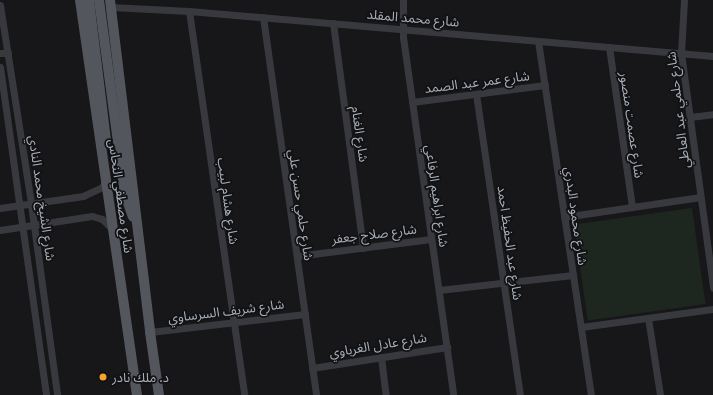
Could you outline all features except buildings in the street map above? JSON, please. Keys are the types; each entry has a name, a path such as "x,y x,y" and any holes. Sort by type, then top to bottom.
{"main road":[{"name":"شارع مصطفي النحاس","path":"80,0 105,182 137,395"},
{"path":"89,0 96,12 125,195 129,209 137,222"},
{"path":"99,0 96,12 109,162 108,174 105,182"},
{"name":"شارع مصطفي النحاس","path":"111,4 150,332 159,395"}],"street":[{"name":"شارع ابراهيم الرفاعي","path":"403,0 402,29 453,395"},
{"name":"شارع حلمي عبد العاطي","path":"684,0 681,53 701,197 711,254 713,288"},
{"name":"شارع محمد المقلد","path":"111,4 713,56"},
{"name":"شارع الشيخ محمد النادي","path":"0,6 31,204 58,395"},
{"name":"شارع هشام لبيب","path":"189,11 244,395"},
{"name":"شارع حلمي حسن علي","path":"263,17 316,395"},
{"name":"شارع الغنام","path":"332,23 363,248"},
{"name":"شارع محمود البدري","path":"538,41 591,395"},
{"name":"شارع عصمت منصور","path":"609,47 632,207"},
{"path":"0,53 8,53"},
{"name":"شارع الشيخ محمد النادي","path":"0,67 46,395"},
{"name":"شارع عمر عبد الصمد","path":"412,102 545,85"},
{"name":"شارع عبد الحفيظ احمد","path":"476,94 520,395"},
{"path":"690,117 713,114"},
{"path":"0,208 83,196 102,187 105,182"},
{"path":"564,217 701,197"},
{"path":"0,230 92,216 102,219 112,229"},
{"name":"شارع صلاح جعفر","path":"296,256 431,239"},
{"path":"438,290 573,275"},
{"path":"581,327 713,308"},
{"name":"شارع شريف السرساوي","path":"150,332 305,314"},
{"path":"648,318 660,395"},
{"name":"شارع عادل الغرباوي","path":"312,368 447,347"},
{"path":"381,357 386,395"}],"shaded area":[{"path":"692,208 705,304 588,321 574,225"}],"place":[{"name":"د. ملك نادر","path":"103,377"}]}
